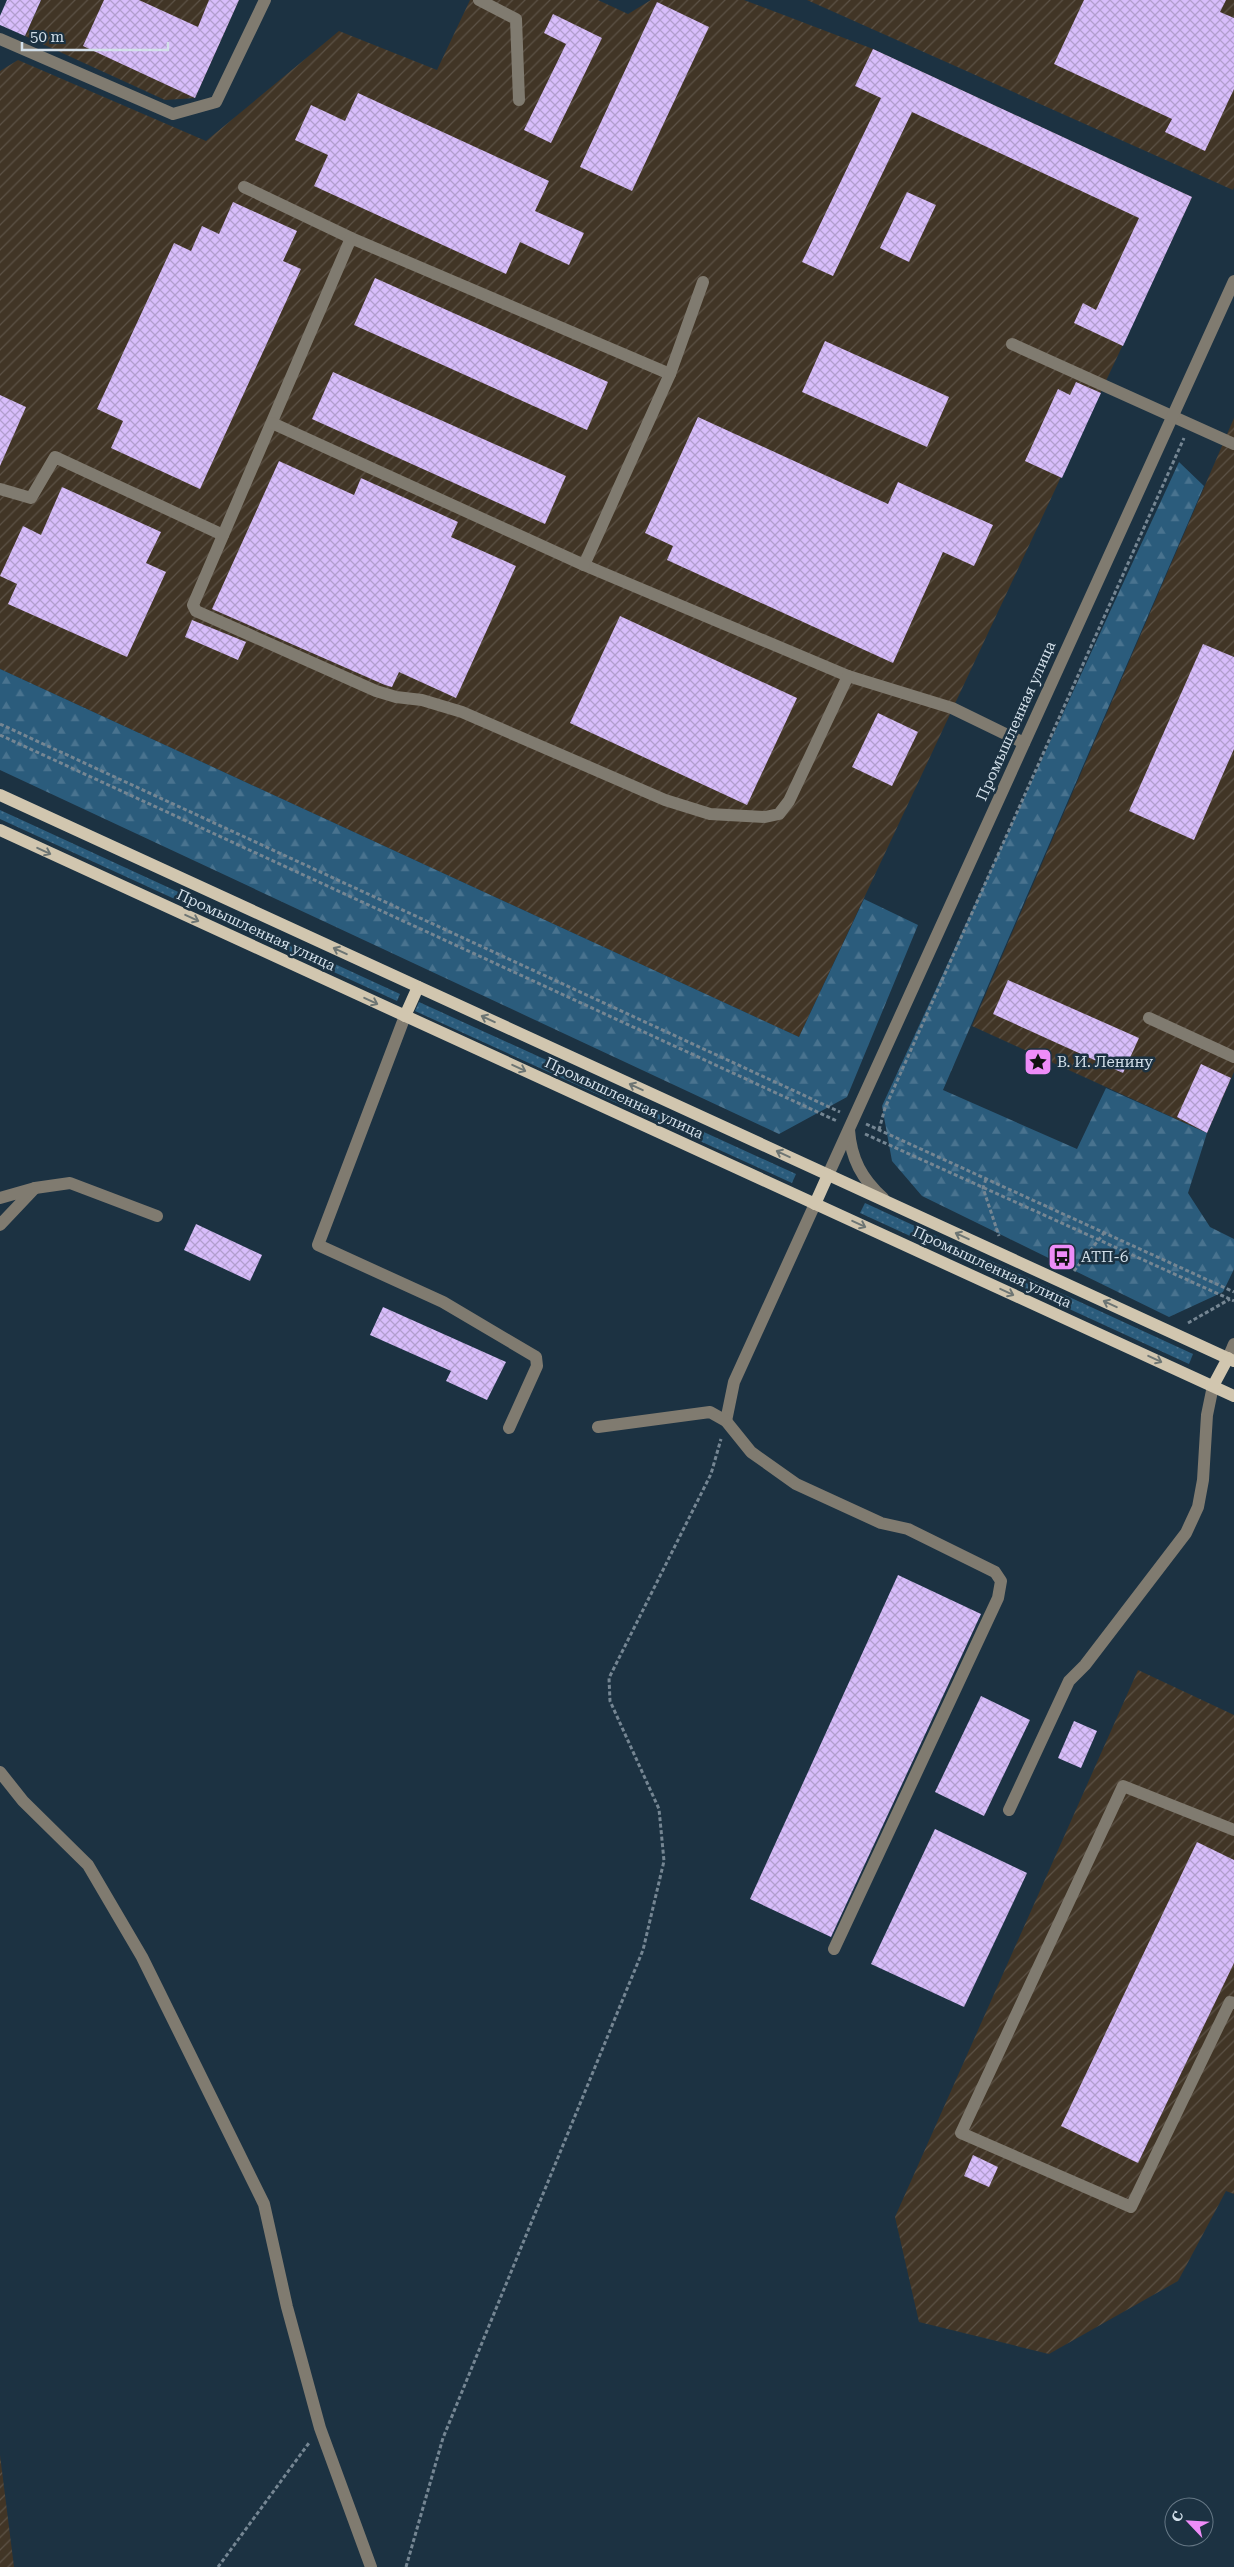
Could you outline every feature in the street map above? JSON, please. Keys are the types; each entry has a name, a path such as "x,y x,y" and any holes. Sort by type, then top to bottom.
{"main road":[{"name":"Промышленная улица","path":"0,795 1231,1359"},
{"name":"Промышленная улица","path":"0,830 1234,1396"},
{"path":"405,1016 418,987"},
{"path":"815,1204 828,1175"},
{"path":"1213,1386 1231,1359"}],"street":[{"path":"0,39 173,114 216,102 265,0"},
{"path":"479,0 516,19 519,100"},
{"path":"244,187 351,238 670,374"},
{"path":"351,238 193,605 196,611 376,691 396,697 422,700 462,712 665,800 710,814 765,817 779,814 789,801 848,676"},
{"name":"Промышленная улица","path":"828,1175 1234,281"},
{"path":"584,565 670,374 703,282"},
{"path":"1012,344 1234,444"},
{"path":"272,423 584,565 848,676 952,708 1024,742"},
{"path":"0,489 32,498 56,457 223,535"},
{"path":"405,1016 318,1245 443,1302 536,1357 537,1366 509,1428"},
{"path":"1149,1018 1234,1057"},
{"path":"851,1123 850,1147 856,1164 868,1184 887,1202"},
{"path":"0,1198 35,1188 70,1183 157,1216"},
{"path":"0,1225 35,1188"},
{"path":"726,1421 734,1382 815,1204"},
{"path":"1231,1359 1234,1344"},
{"path":"1009,1810 1069,1681 1085,1665 1186,1533 1198,1507 1203,1480 1207,1415 1213,1386"},
{"path":"598,1427 710,1412 726,1421 751,1452 796,1484 881,1524 908,1529 995,1572 1000,1581 998,1598 834,1949"},
{"path":"0,1772 23,1800 88,1865 142,1957 264,2204 287,2307 320,2428 370,2567"},
{"path":"1234,1830 1123,1786 961,2132 1131,2207 1230,2002 1234,2003"}],"path":[{"path":"879,1130 890,1098 1191,424"},
{"path":"0,724 851,1123 983,1188 1232,1300"},
{"path":"0,735 851,1123 879,1130 1234,1292"},
{"path":"986,1179 983,1188 1000,1238"},
{"path":"1073,1272 1104,1233"},
{"path":"1065,1268 1082,1276"},
{"path":"1180,1320 1189,1324 1232,1300"},
{"path":"406,2567 443,2438 643,1950 664,1861 659,1809 610,1701 609,1678 711,1474 726,1421"},
{"path":"218,2567 320,2428"}],"shaded area":[{"path":"41,0 239,0 195,98 165,100 25,36"},
{"path":"470,0 598,0 628,14 651,0 744,0 873,49 1192,197 799,1037 0,669 0,71 18,60 206,141 339,31 437,70"},
{"path":"807,0 1234,0 1233,190"},
{"path":"1234,418 1234,1072 1207,1133 972,1026"},
{"path":"1138,1670 1234,1715 1234,2194 1226,2191 1178,2281 1049,2354 919,2322 895,2217"},
{"path":"0,2455 14,2567 0,2567"}],"green space":[{"path":"1179,462 1204,486 943,1090 1077,1149 1106,1088 1207,1133 1188,1193 1210,1227 1234,1239 1234,1269 1223,1292 1169,1317 922,1196 892,1161 882,1106"},
{"path":"0,669 799,1037 864,899 918,925 847,1097 779,1134 0,770"},
{"path":"0,810 400,994 397,1001 0,819"},
{"path":"419,1002 796,1174 792,1183 415,1011"},
{"path":"865,1203 1193,1354 1189,1364 860,1213"}],"building":[{"path":"7,0 41,0 25,36 0,25 0,16"},
{"path":"104,0 139,0 198,27 209,0 239,0 195,98 83,46"},
{"path":"1084,0 1226,0 1220,12 1234,18 1234,89 1205,151 1165,132 1172,119 1054,64"},
{"path":"657,2 709,27 632,191 580,167"},
{"path":"553,14 602,38 551,143 524,130 566,44 544,33"},
{"path":"873,49 1192,197 1123,346 1074,323 1083,303 1096,310 1139,218 912,112 833,276 802,262 881,98 855,86"},
{"path":"358,93 549,181 535,211 584,233 569,265 520,242 506,274 314,186 328,155 295,140 311,105 345,121"},
{"path":"907,192 936,205 909,262 880,248"},
{"path":"233,202 297,231 283,261 301,269 200,489 111,448 123,421 97,409 174,243 191,251 202,226 219,234"},
{"path":"375,278 608,382 587,430 354,325"},
{"path":"825,341 949,397 927,447 802,392"},
{"path":"333,372 566,476 545,524 312,419"},
{"path":"1076,382 1101,393 1062,478 1025,461 1058,389 1070,395"},
{"path":"0,395 26,407 0,466"},
{"path":"698,417 888,504 898,482 993,525 974,566 943,552 893,663 667,560 673,546 645,533"},
{"path":"279,461 354,495 361,478 458,522 451,537 516,566 456,698 399,672 392,687 385,685 212,609"},
{"path":"62,487 161,532 146,563 166,572 127,657 8,604 17,584 0,576 23,526 41,535"},
{"path":"620,616 797,698 747,805 570,723"},
{"path":"192,620 246,642 238,660 185,637"},
{"path":"1203,644 1234,657 1234,749 1194,840 1129,811"},
{"path":"878,713 918,732 892,786 852,767"},
{"path":"1008,980 1139,1038 1123,1073 993,1014"},
{"path":"1201,1064 1231,1078 1207,1133 1177,1117"},
{"path":"196,1224 262,1255 250,1281 184,1250"},
{"path":"383,1307 506,1362 487,1400 446,1381 451,1371 370,1335"},
{"path":"898,1575 981,1614 831,1937 750,1899"},
{"path":"981,1696 1030,1720 984,1816 935,1792"},
{"path":"1074,1721 1097,1731 1081,1768 1058,1758"},
{"path":"935,1829 1027,1873 964,2007 871,1964"},
{"path":"1197,1842 1234,1860 1234,1963 1138,2163 1061,2126"},
{"path":"973,2155 998,2167 989,2187 964,2176"}],"place":[{"name":"В. И. Ленину","path":"1038,1062"},
{"name":"АТП-6","path":"1062,1257"}]}
